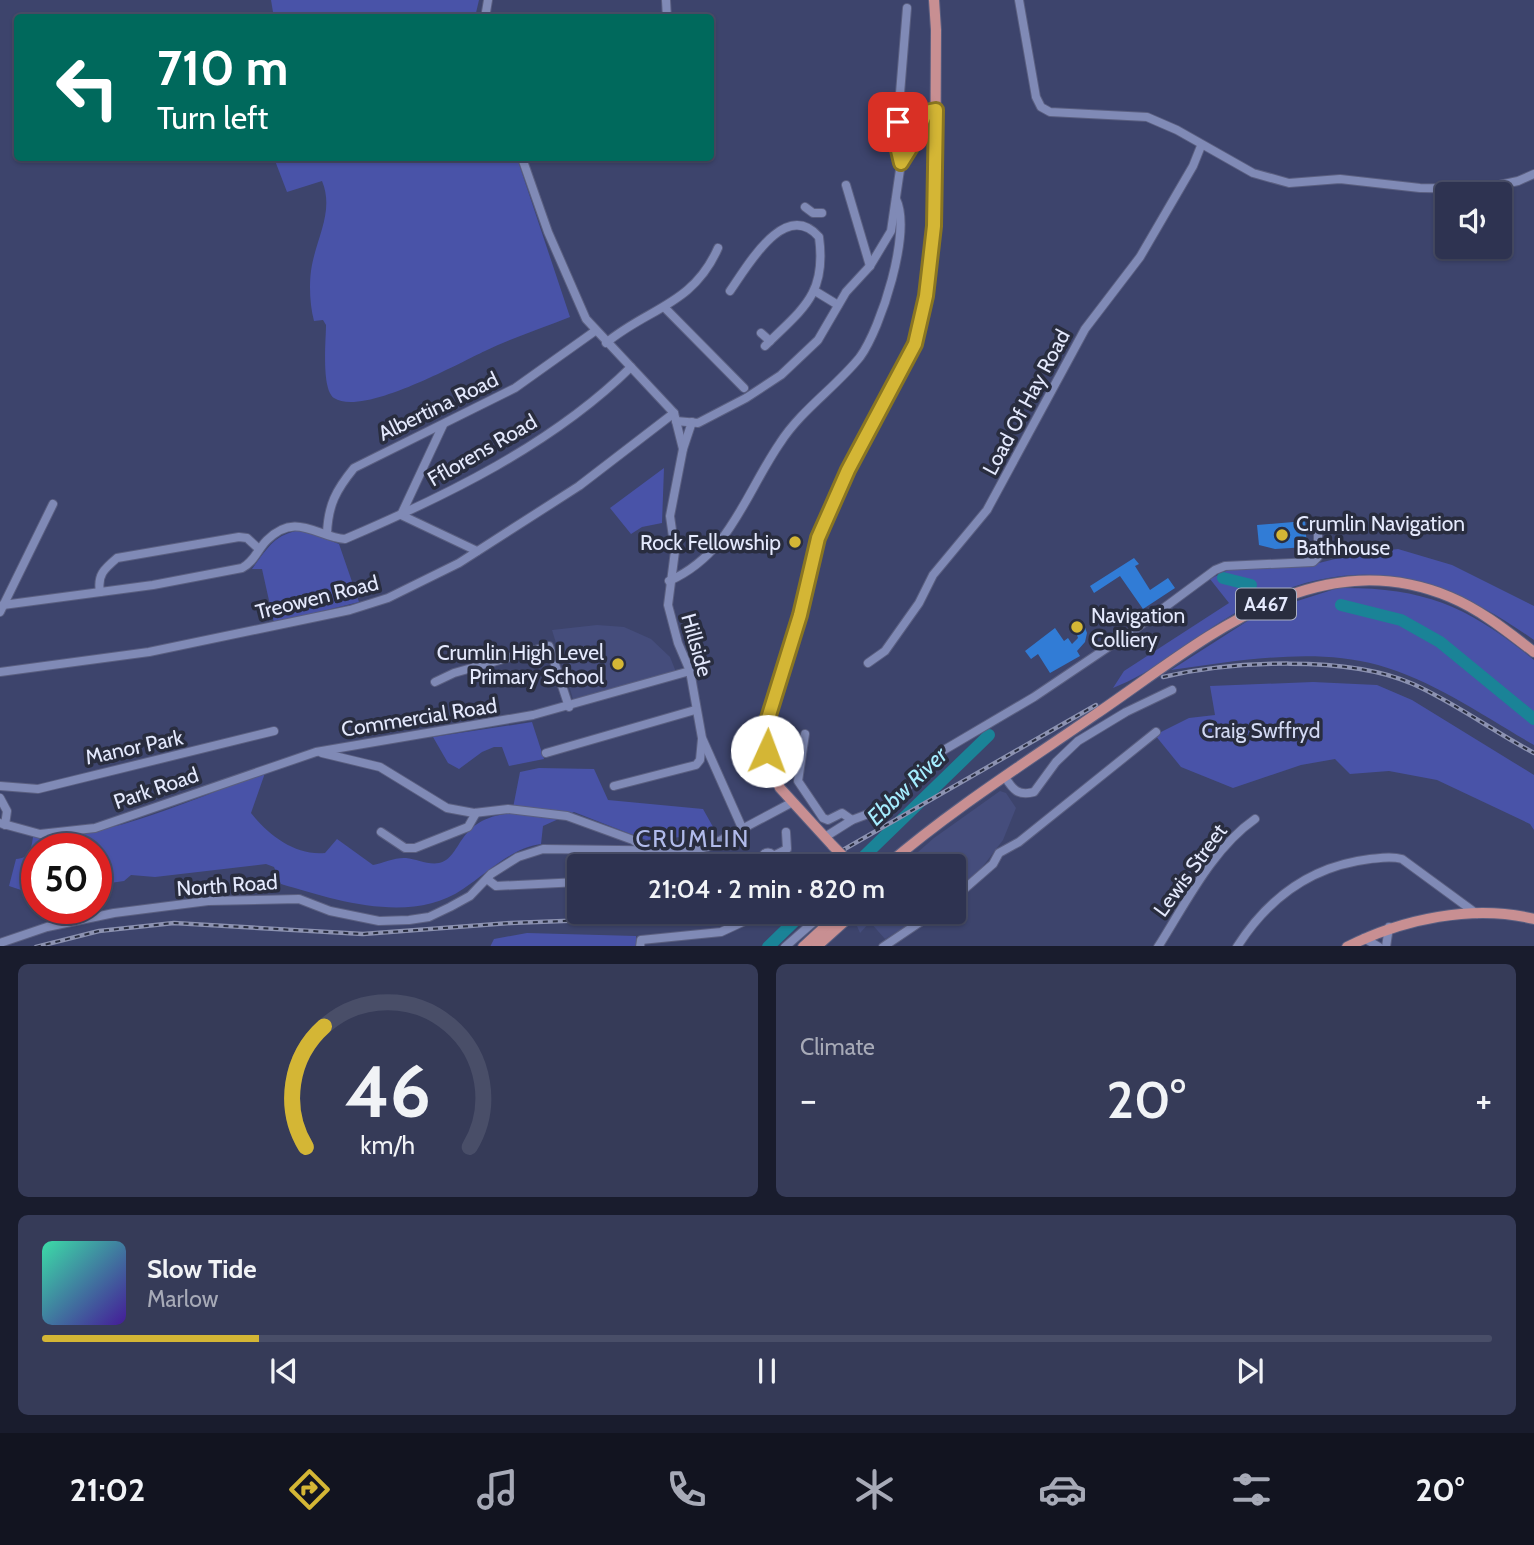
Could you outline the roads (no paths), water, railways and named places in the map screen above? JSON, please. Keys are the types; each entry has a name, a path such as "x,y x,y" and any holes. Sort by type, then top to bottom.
{"main road":[{"path":"841,854 791,803 772,769 765,728 830,506 915,344 926,296 934,226 936,110 933,0"},
{"name":"A467","path":"900,854 1005,777 1241,615 1273,601 1326,584 1390,582 1436,592 1474,610 1534,653"},
{"name":"A467","path":"903,854 907,848"},
{"path":"1349,946 1389,927 1450,917 1477,914 1534,919"},
{"path":"804,946 828,924"},
{"path":"817,946 842,924"}],"street":[{"path":"1019,0 1036,97 1041,107 1056,113 1084,112 1147,117 1177,130 1201,146 1254,173 1289,183 1340,179 1438,189 1481,189 1518,181 1534,174"},
{"path":"901,163 896,142 907,8"},
{"path":"523,161 575,296 595,331 675,417 692,422 719,413 781,375 818,340 838,305 870,266 891,231 901,163 916,139 926,112 936,110"},
{"name":"Load Of Hay Road","path":"868,663 886,651 919,603 933,575 987,510 1085,329 1140,257 1193,166 1201,146"},
{"path":"846,185 870,266"},
{"path":"669,581 689,572 720,544 776,449 861,355 892,278 899,241 899,206 895,199"},
{"path":"806,226 813,211"},
{"path":"730,291 769,237 796,225 806,226 818,237 820,248 815,291 768,343 761,333"},
{"path":"607,343 622,330 665,308 709,269 718,248"},
{"path":"815,291 838,305"},
{"path":"665,308 744,388"},
{"name":"Albertina Road","path":"327,534 330,503 338,487 354,468 515,388 595,331"},
{"name":"Fflorens Road","path":"327,534 345,540 464,482 574,416 631,367"},
{"name":"Hillside","path":"675,417 683,449 670,516 675,551 668,605 678,643 690,671 702,738 743,830"},
{"name":"Treowen Road","path":"0,672 149,652 350,610 388,598 459,564 579,486 675,417"},
{"path":"683,449 692,422"},
{"path":"443,425 401,515 477,551"},
{"path":"2,609 53,504"},
{"path":"2,609 242,568 253,563 259,549 269,538 297,526 315,528 327,534"},
{"path":"825,837 852,820 888,806 944,750 1034,697 1138,627 1215,570 1225,566 1313,562 1318,557 1318,533"},
{"path":"100,592 98,580 104,569 117,558 239,537 247,538 259,549"},
{"path":"435,682 454,673 549,646 569,707"},
{"name":"Commercial Road","path":"316,752 491,724 569,707 690,671"},
{"path":"1005,777 1014,790 1021,794 1034,792 1056,762 1078,741 1126,712 1172,690"},
{"path":"546,753 695,710"},
{"name":"Manor Park","path":"0,786 38,789 274,731"},
{"path":"966,888 993,864 999,853 1019,842 1156,732"},
{"path":"805,734 798,781 823,818 828,820 842,813 852,820"},
{"path":"614,786 696,765 700,760 702,738"},
{"path":"316,752 380,767 447,808 476,813 508,809 567,816 633,841 645,849"},
{"name":"Park Road","path":"0,798 7,811 2,824 40,834 95,828 316,752"},
{"path":"693,854 692,850 710,846 791,803"},
{"path":"381,832 405,848 415,848 468,827 476,813"},
{"name":"Lewis Street","path":"1159,946 1222,849 1235,834 1255,819"},
{"path":"777,854 787,849 786,832"},
{"name":"North Road","path":"0,943 47,927 114,913 208,901 299,899 330,911 379,921 409,920 429,917 470,897 487,879 518,858 543,849 692,850"},
{"path":"1238,946 1283,893 1306,877 1356,861 1393,856 1402,859 1477,914"},
{"path":"487,879 496,886 567,883"},
{"path":"1450,917 1458,900"},
{"path":"640,946 641,940 721,932 738,924"},
{"path":"786,946 811,924"},
{"path":"884,946 917,924"},
{"path":"1387,946 1389,927"},
{"path":"1364,938 1377,946"}],"waterway":[{"name":"Ebbw River","path":"1223,578 1251,585"},
{"name":"Ebbw River","path":"1341,605 1401,620 1440,642 1534,719"},
{"name":"Ebbw River","path":"866,854 989,735"},
{"name":"Ebbw River","path":"769,946 792,924"}],"railway":[{"path":"1163,677 1221,667 1255,665 1356,668 1413,684 1534,753"},
{"path":"836,854 1096,705"},
{"path":"40,946 99,931 174,923 363,934 567,921"}],"place":[{"name":"Crumlin Navigation Bathhouse","path":"1282,535"},
{"name":"Rock Fellowship","path":"795,542"},
{"name":"Navigation Colliery","path":"1077,627"},
{"name":"Crumlin High Level Primary School","path":"618,664"}],"district":[{"name":"CRUMLIN","path":"693,838"}],"park label":[{"name":"Craig Swffryd","path":"1261,730"}]}
